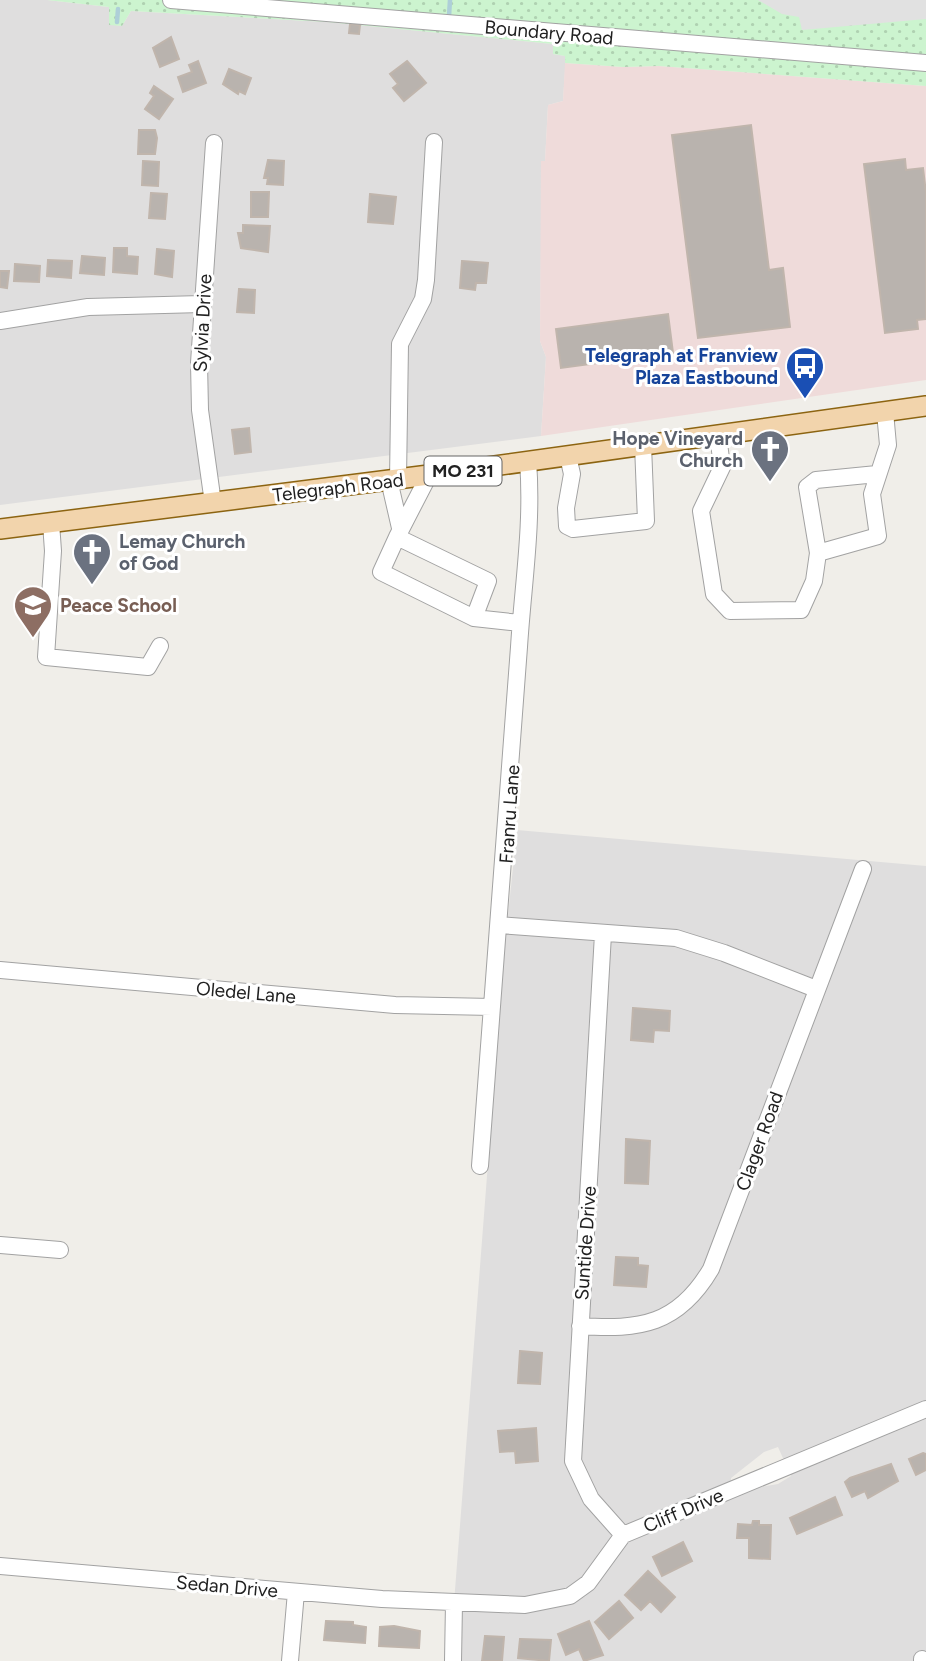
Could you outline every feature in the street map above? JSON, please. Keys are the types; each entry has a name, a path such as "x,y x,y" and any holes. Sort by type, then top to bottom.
{"main road":[{"name":"Telegraph Road","path":"0,529 394,480 926,406"}],"street":[{"name":"Boundary Road","path":"171,0 214,1 926,63"},
{"path":"398,532 394,480 400,344 423,299 434,142"},
{"name":"Sylvia Drive","path":"213,503 200,410 202,304 214,143"},
{"path":"0,321 88,307 202,304"},
{"path":"818,553 878,536 872,494 888,445 885,411"},
{"path":"718,435 722,467 701,511 714,594 730,611 801,610 814,581 818,553 807,487 816,480 877,474"},
{"path":"568,456 572,474 566,509 567,526 572,530 646,521 643,445"},
{"name":"Franru Lane","path":"480,1166 520,623 530,531 528,461"},
{"path":"429,475 398,532 381,572 474,618 520,623"},
{"path":"51,523 54,551 46,657 148,667 160,646"},
{"path":"398,532 488,581 474,618"},
{"name":"Clager Road","path":"580,1326 621,1329 656,1322 697,1293 711,1269 863,869"},
{"path":"499,925 676,938 724,953 816,989"},
{"name":"Suntide Drive","path":"603,934 573,1461 591,1499 623,1535"},
{"name":"Oledel Lane","path":"0,970 395,1005 492,1007"},
{"path":"0,1245 60,1250"},
{"name":"Cliff Drive","path":"454,1603 525,1605 570,1596 588,1583 604,1566 623,1535 926,1409"},
{"name":"Sedan Drive","path":"0,1566 454,1603"},
{"path":"290,1661 296,1592"},
{"path":"453,1661 454,1603"}],"shaded area":[{"path":"0,0 47,0 109,7 109,24 122,26 131,11 327,22 553,44 553,54 566,56 563,101 548,105 545,162 542,161 540,341 546,357 541,436 0,505"},
{"path":"758,0 926,0 926,19 802,30 799,17 782,14"},
{"path":"565,63 623,67 659,66 926,86 926,380 541,436 546,357 540,341 541,161 545,161 548,105 563,101"},
{"path":"517,830 926,866 926,1661 457,1661 454,1603 505,943","holes":["778,1447 791,1476 778,1484 749,1489 730,1496 731,1478 764,1452"]}],"green space":[{"path":"47,0 926,0 926,86 659,66 623,67 565,63 565,56 553,54 553,44 327,22 131,11 122,26 109,25 109,7"}],"building":[{"path":"350,24 360,25 359,34 349,33"},
{"path":"171,37 179,59 160,67 153,48"},
{"path":"198,61 206,83 183,92 178,77 192,72 189,65"},
{"path":"407,61 426,83 404,101 393,88 398,84 390,74"},
{"path":"229,69 251,78 245,94 239,91 238,94 223,84"},
{"path":"154,86 173,99 159,119 145,109 154,96 150,93"},
{"path":"751,125 769,270 783,268 790,327 698,338 672,135"},
{"path":"139,130 155,130 155,154 138,154"},
{"path":"905,159 906,170 923,168 926,193 926,319 917,320 918,329 885,333 864,164"},
{"path":"268,160 284,161 283,185 267,184 268,178 264,178"},
{"path":"143,161 159,162 158,186 142,185"},
{"path":"251,192 269,192 268,217 251,217"},
{"path":"151,193 167,194 165,219 149,218"},
{"path":"370,194 396,197 393,224 368,222"},
{"path":"243,225 270,226 268,252 241,248 238,233 243,233"},
{"path":"114,248 127,248 127,256 138,257 137,274 113,272"},
{"path":"157,249 174,251 172,277 155,274"},
{"path":"82,256 105,258 104,275 80,273"},
{"path":"48,260 72,261 71,278 47,276"},
{"path":"462,261 488,263 486,283 476,283 475,290 460,288"},
{"path":"15,264 40,266 39,282 14,281"},
{"path":"0,271 9,271 7,288 0,287"},
{"path":"239,289 255,290 254,313 237,312"},
{"path":"668,314 673,353 561,368 556,329"},
{"path":"249,428 251,452 235,454 232,430"},
{"path":"633,1008 670,1011 669,1031 654,1030 653,1042 631,1040"},
{"path":"626,1139 650,1141 648,1184 625,1183"},
{"path":"616,1257 638,1258 638,1265 648,1266 646,1287 614,1285"},
{"path":"520,1351 542,1353 540,1384 518,1383"},
{"path":"536,1428 538,1461 516,1463 515,1451 500,1452 498,1431"},
{"path":"926,1454 926,1470 916,1475 909,1459"},
{"path":"891,1464 898,1481 868,1498 865,1491 852,1497 845,1482"},
{"path":"835,1497 842,1515 797,1534 790,1518"},
{"path":"753,1521 759,1521 759,1525 771,1525 770,1559 749,1558 749,1538 737,1538 738,1524 752,1525"},
{"path":"683,1542 692,1561 662,1576 653,1557"},
{"path":"648,1571 675,1597 661,1612 650,1601 641,1610 625,1595"},
{"path":"619,1601 633,1618 609,1639 595,1622"},
{"path":"326,1621 353,1622 353,1625 366,1627 365,1643 324,1640"},
{"path":"589,1621 603,1655 584,1661 579,1649 566,1655 558,1634"},
{"path":"394,1626 420,1631 419,1648 379,1646 380,1627"},
{"path":"485,1636 504,1637 502,1661 482,1661"},
{"path":"520,1639 551,1640 549,1661 518,1658"}],"waterway":[{"path":"449,16 450,0"},
{"path":"117,22 118,9"}],"place":[{"name":"Telegraph at Franview Plaza Eastbound","path":"805,400"},
{"name":"Hope Vineyard Church","path":"770,483"},
{"name":"Lemay Church of God","path":"92,586"},
{"name":"Peace School","path":"33,639"}]}
